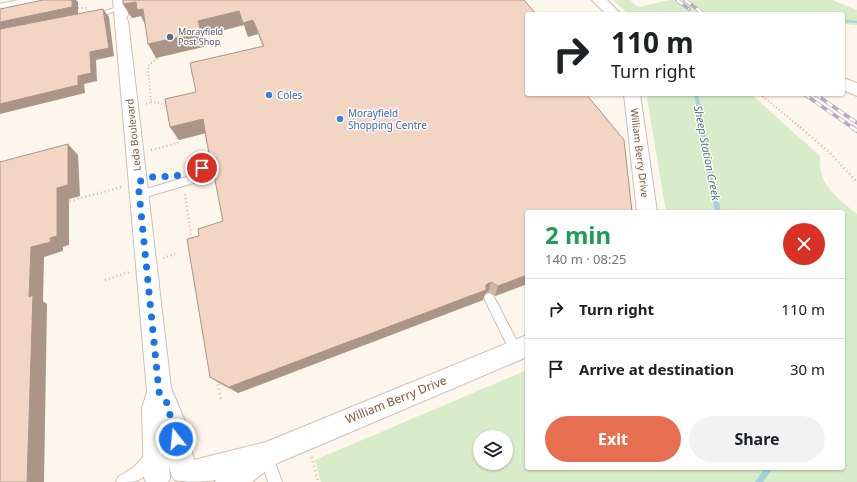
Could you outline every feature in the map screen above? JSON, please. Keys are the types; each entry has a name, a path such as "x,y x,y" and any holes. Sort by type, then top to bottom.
{"street":[{"path":"0,4 20,0"},
{"path":"599,0 612,12"},
{"path":"0,8 40,3"},
{"name":"Leda Boulevard","path":"121,11 159,392 154,408 155,480"},
{"path":"845,84 857,90"},
{"name":"William Berry Drive","path":"632,96 648,210"},
{"name":"William Berry Drive","path":"155,480 170,469 177,468 187,475 239,460 266,455 521,349"},
{"name":"Leda Boulevard","path":"159,392 167,403 187,475"},
{"name":"William Berry Drive","path":"228,482 266,455"}],"lane":[{"path":"0,15 40,3"},
{"path":"88,17 121,11"},
{"path":"138,189 218,172"},
{"path":"489,298 521,349"},
{"path":"123,482 139,472 155,453"},
{"path":"266,455 276,482"}],"path":[{"path":"151,102 148,66 159,57 158,50"},
{"path":"762,96 829,152 857,182"},
{"path":"144,105 151,102 160,103 171,110"},
{"path":"145,151 178,143 175,128"},
{"path":"66,202 138,189"},
{"path":"182,192 184,193 193,248"},
{"path":"66,195 66,209"},
{"path":"163,259 175,254"},
{"path":"105,280 130,271"},
{"path":"216,377 220,400"},
{"path":"312,457 318,482"}],"green space":[{"path":"613,0 630,0 638,7 670,0 832,0 857,10 857,25 845,24 845,12 626,12"},
{"path":"648,96 753,96 820,156 820,166 825,183 836,196 857,214 857,482 321,482 315,460 525,371 525,470 845,470 845,210 666,210"}],"building":[{"path":"43,0 72,0 72,7 0,22 0,9"},
{"path":"123,0 524,0 534,12 525,12 525,96 588,96 624,140 632,210 525,210 525,276 498,286 491,282 486,285 486,290 229,387 210,377 187,239 199,236 198,229 223,221 212,165 217,159 209,154 203,119 170,127 165,99 196,92 190,63 264,46 253,20 243,23 239,11 198,21 201,32 148,44 143,9 137,10 136,2 123,4"},
{"path":"103,9 109,48 90,52 91,73 78,76 78,85 0,104 0,29"},
{"path":"68,144 68,185 57,188 57,236 50,238 51,242 31,247 29,297 33,295 27,482 0,482 0,162"}],"waterway":[{"name":"Sheep Station Creek","path":"845,21 857,22"},
{"name":"Sheep Station Creek","path":"696,96 718,210"},
{"name":"Sheep Station Creek","path":"759,482 768,470"}],"railway":[{"path":"677,0 689,9"},
{"path":"685,0 701,12"},
{"path":"807,96 853,128"},
{"path":"818,96 857,123"},
{"path":"852,127 857,131"}],"place":[{"name":"Morayfield Post Shop","path":"170,37"},
{"name":"Coles","path":"269,95"},
{"name":"Morayfield Shopping Centre","path":"340,119"}],"route":[{"path":"176,439 167,403 159,392 138,182 154,178 156,176 173,177 202,168"}]}
